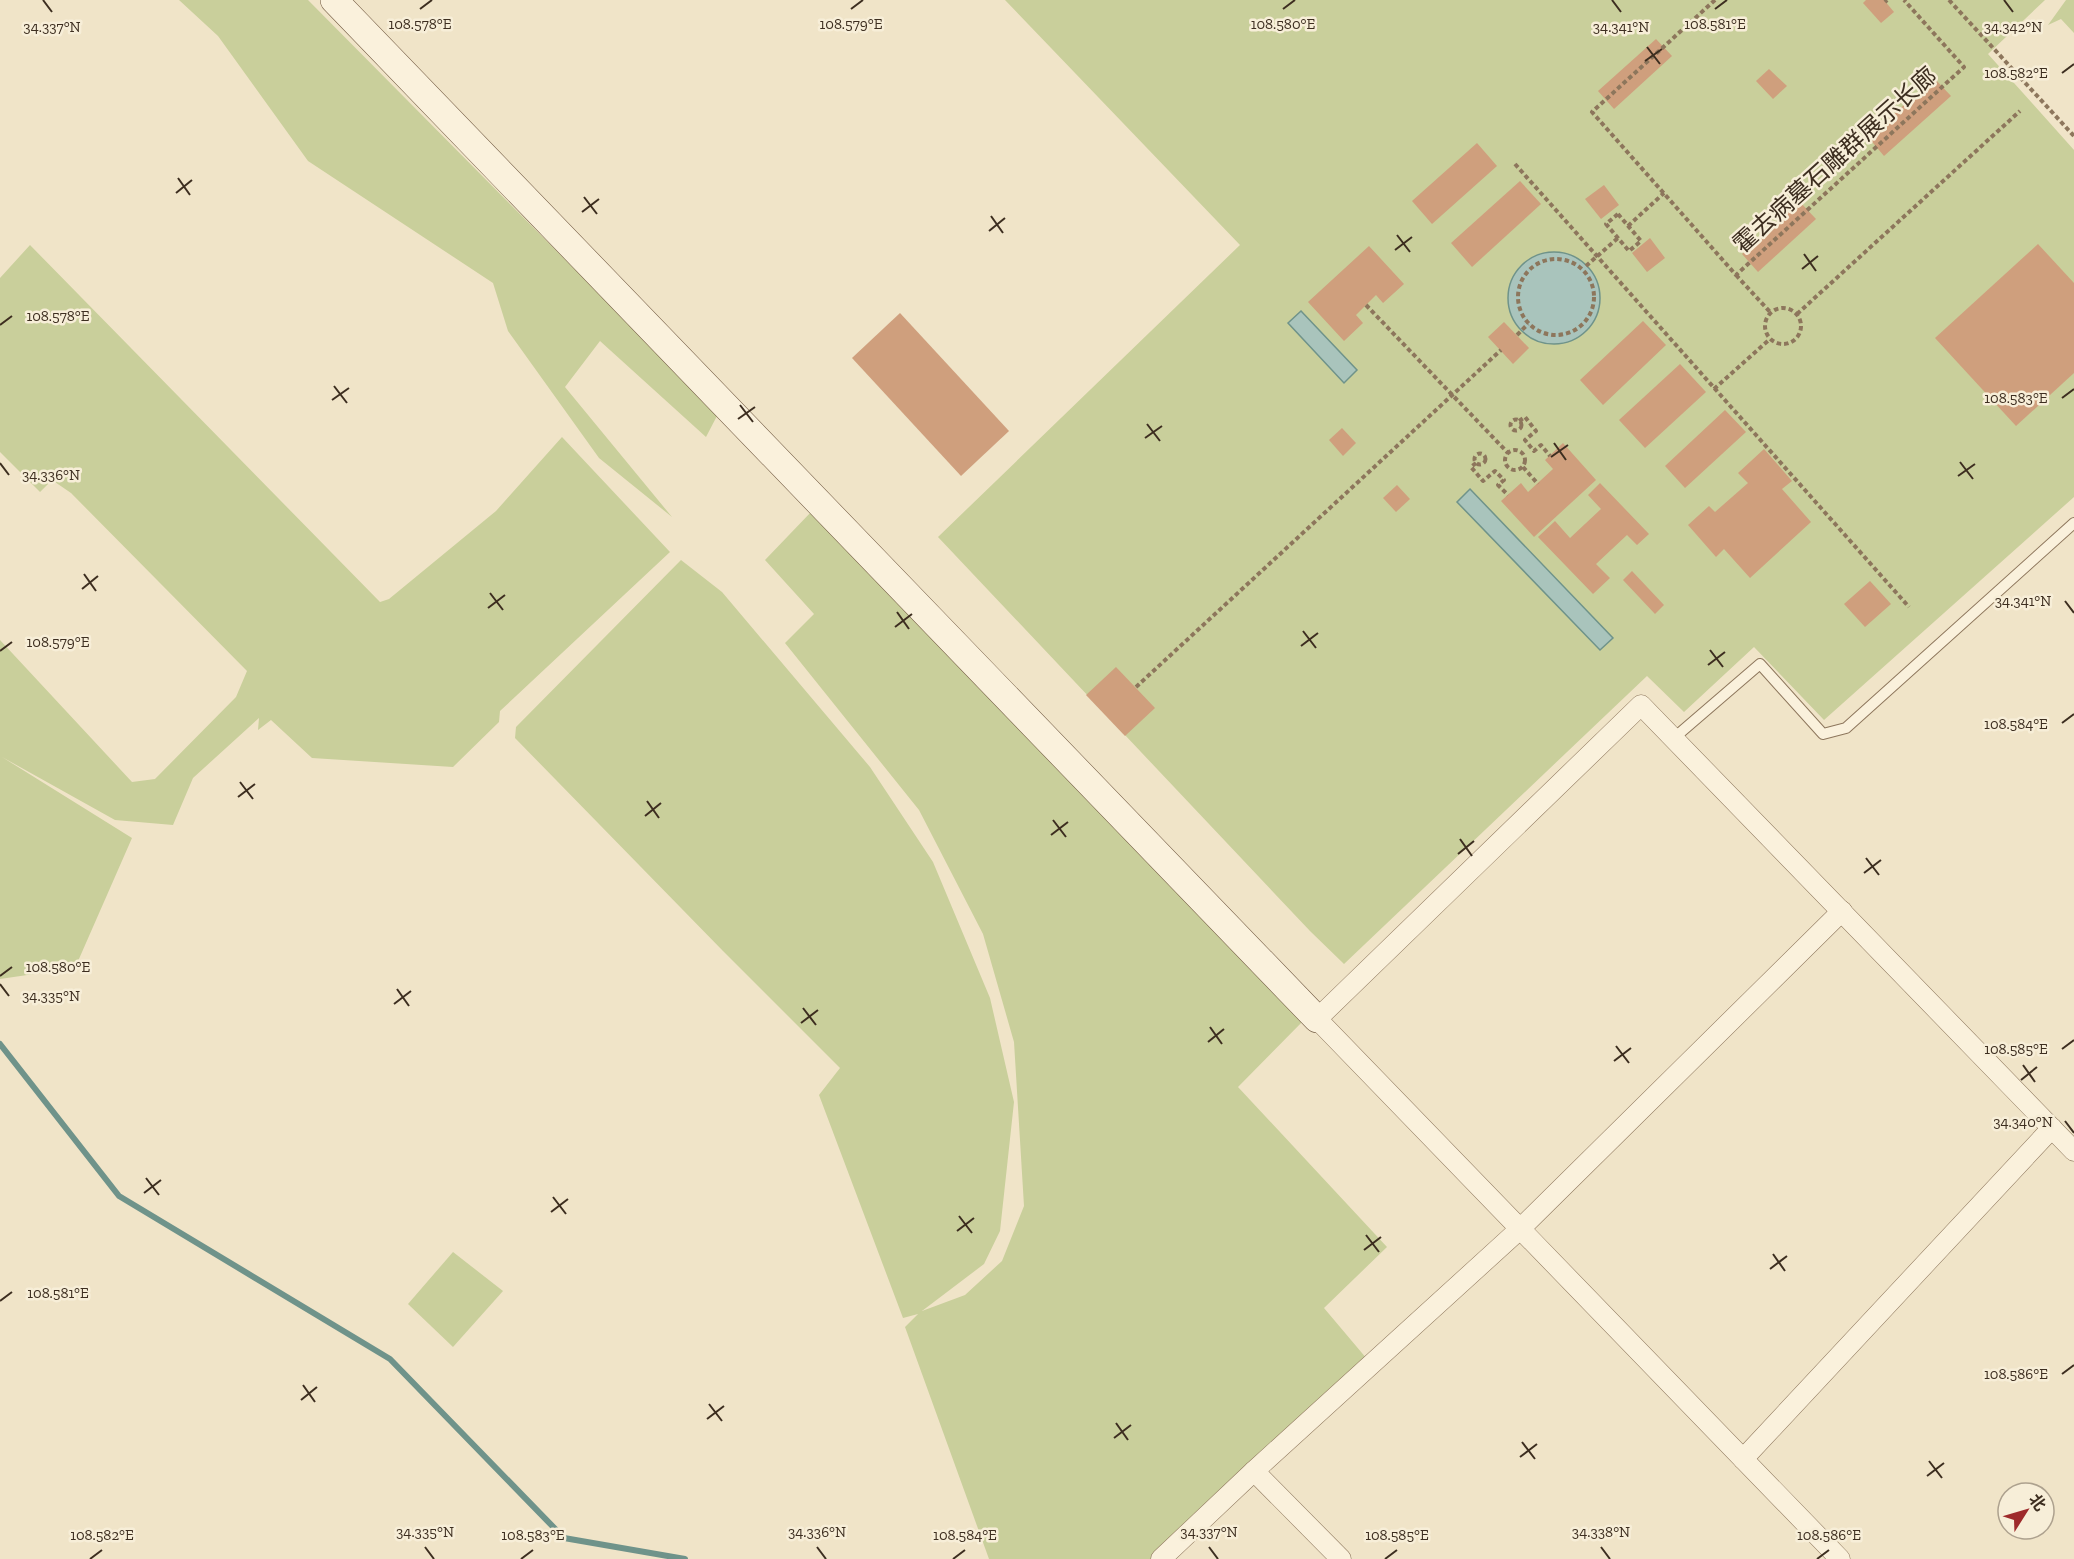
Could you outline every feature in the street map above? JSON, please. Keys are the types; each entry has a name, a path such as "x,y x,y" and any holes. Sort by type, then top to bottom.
{"main road":[{"path":"334,0 1317,1019"}],"street":[{"path":"1840,1559 1317,1019 1641,705 2074,1151"},
{"path":"1161,1559 1254,1471 1520,1229 1842,911"},
{"path":"1743,1459 2052,1128"},
{"path":"1254,1471 1341,1559"}],"lane":[{"path":"1674,738 1760,664 1823,734 1846,728 2074,523"}],"path":[{"name":"霍去病墓石雕群展示长廊","path":"1715,0 1592,112 1736,275 1964,67 1904,0"},
{"path":"1949,0 2074,136"},
{"path":"1797,314 2020,111"},
{"path":"1515,164 1909,607"},
{"path":"1628,226 1664,193"},
{"path":"1618,214 1641,241 1629,251 1618,238 1606,224 1618,214"},
{"path":"1586,266 1618,238"},
{"path":"1551,259 1575,264 1585,273 1592,284 1594,297 1592,310 1577,330 1565,335 1552,336 1539,333 1528,324 1517,304 1517,291 1521,279 1529,269 1539,262 1551,259"},
{"path":"1736,275 1770,312"},
{"path":"1366,305 1508,453"},
{"path":"1781,307 1797,314 1801,326 1800,332 1793,341 1781,344 1770,339 1764,328 1770,312 1781,307"},
{"path":"1517,335 1528,324"},
{"path":"1714,388 1770,339"},
{"path":"1136,687 1501,350"},
{"path":"1519,421 1525,417 1536,431 1526,440 1534,451 1541,445 1550,456"},
{"path":"1522,453 1530,446"},
{"path":"1516,450 1522,453 1525,458 1522,467 1514,470 1508,468 1505,461 1508,453 1516,450"},
{"path":"1476,463 1471,467 1483,481 1495,471 1504,480 1498,485 1508,495"},
{"path":"1522,467 1538,484"},
{"path":"1499,475 1508,468"}],"green space":[{"path":"179,0 308,0 718,414 706,437 600,341 565,387 672,517 599,458 508,331 493,283 308,161 218,36"},
{"path":"1005,0 2045,0 1988,54 2074,150 2074,497 1824,720 1754,647 1684,712 1647,676 1344,964 1310,931 938,537 1240,245"},
{"path":"2066,0 2074,0 2074,33 2061,19 2048,25"},
{"path":"30,245 380,602 389,599 496,511 562,437 670,552 500,711 499,722 453,767 312,758 271,720 258,730 259,718 193,778 173,825 115,820 2,757 132,838 75,968 0,979 0,640 132,782 155,779 236,697 247,671 71,493 52,480 40,492 0,452 0,278"},
{"path":"812,511 1307,1017 1238,1087 1387,1247 1324,1308 1367,1359 1156,1559 989,1559 905,1327 918,1314 903,1318 819,1095 840,1068 515,738 516,727 681,560 722,592 870,767 933,862 990,998 1014,1102 1000,1231 984,1264 922,1311 965,1295 1002,1261 1024,1206 1014,1042 983,934 919,810 785,643 814,614 765,560"},
{"path":"453,1252 503,1291 453,1347 408,1304"}],"water":[{"path":"1554,252 1571,256 1586,266 1596,281 1600,298 1596,315 1586,330 1571,340 1554,344 1537,340 1522,330 1512,315 1508,298 1512,281 1522,266 1537,256"},
{"path":"1301,311 1357,370 1344,383 1288,323"},
{"path":"1470,489 1613,638 1600,650 1457,502"}],"building":[{"path":"1866,0 1884,0 1894,12 1881,23 1863,3"},
{"path":"1656,39 1672,56 1614,109 1598,91"},
{"path":"1769,69 1787,86 1773,99 1756,81"},
{"path":"1934,78 1951,96 1884,156 1868,137"},
{"path":"1477,143 1497,166 1432,224 1412,201"},
{"path":"1520,181 1541,204 1472,267 1451,243"},
{"path":"1604,185 1619,205 1601,219 1585,199"},
{"path":"1799,201 1816,219 1758,272 1742,254"},
{"path":"1650,238 1665,258 1647,272 1632,253"},
{"path":"2038,244 2074,283 2074,373 2016,426 1935,338"},
{"path":"1369,246 1404,284 1383,303 1376,295 1356,315 1363,323 1344,341 1308,302"},
{"path":"900,313 1009,431 961,476 852,358"},
{"path":"1643,321 1666,345 1603,405 1580,380"},
{"path":"1504,322 1529,348 1513,364 1488,337"},
{"path":"1680,364 1706,392 1645,448 1619,420"},
{"path":"1725,410 1746,432 1685,488 1665,466"},
{"path":"1342,428 1356,443 1343,456 1329,440"},
{"path":"1563,443 1596,480 1534,537 1501,501 1521,483 1528,492 1553,469 1545,460"},
{"path":"1764,449 1792,481 1782,489 1811,522 1750,578 1724,549 1716,557 1688,525 1709,506 1715,512 1748,483 1738,473"},
{"path":"1600,483 1649,534 1637,545 1627,535 1596,564 1610,578 1593,594 1538,537 1555,521 1570,538 1601,509 1588,495"},
{"path":"1397,485 1410,499 1396,512 1383,498"},
{"path":"1632,571 1664,605 1655,614 1623,580"},
{"path":"1870,581 1891,604 1865,627 1844,604"},
{"path":"1116,667 1155,708 1125,736 1086,695"}],"waterway":[{"path":"0,1044 119,1196 390,1359 564,1538 685,1559"}]}
